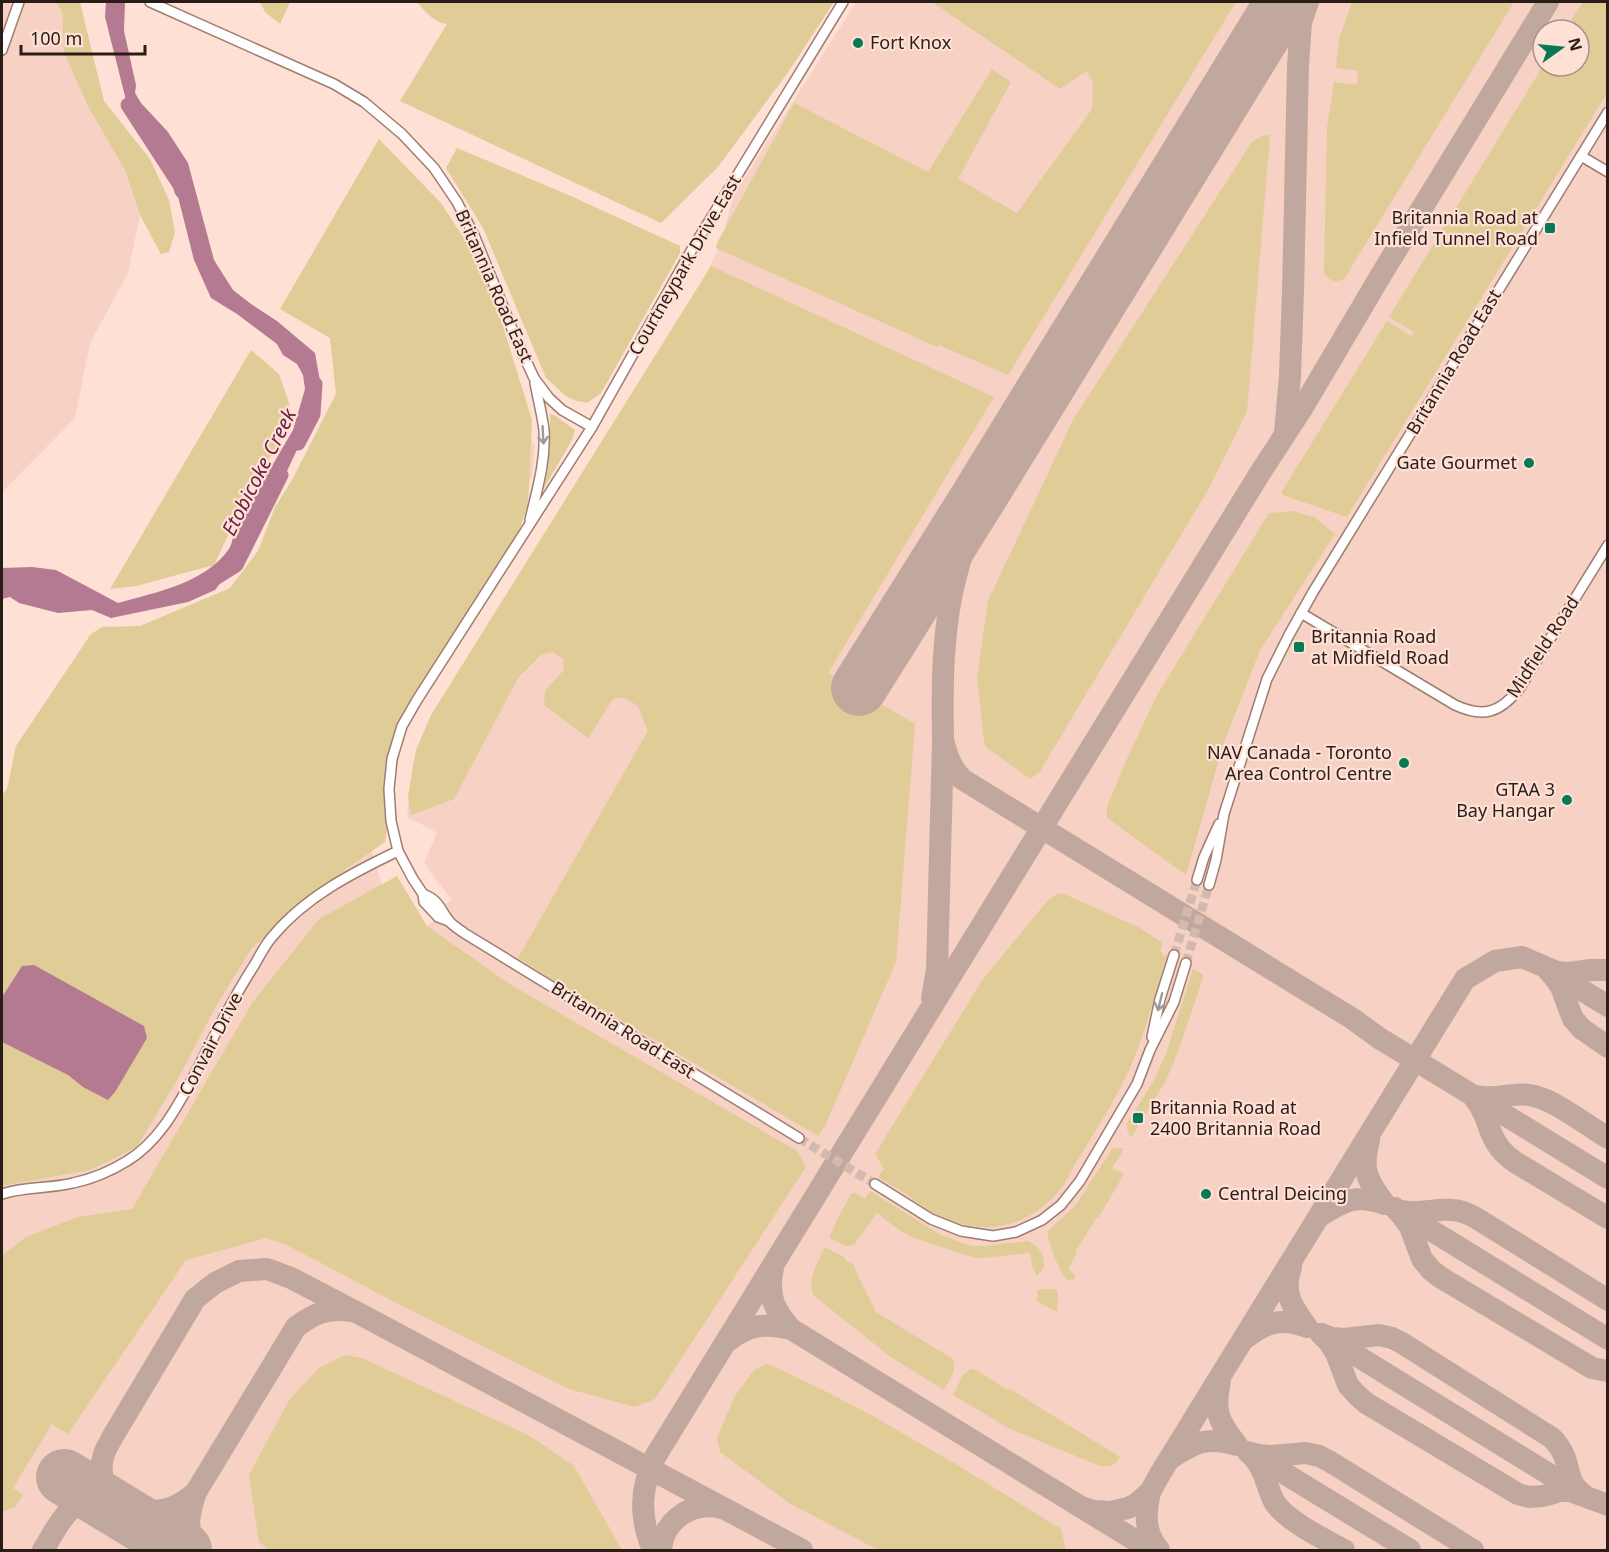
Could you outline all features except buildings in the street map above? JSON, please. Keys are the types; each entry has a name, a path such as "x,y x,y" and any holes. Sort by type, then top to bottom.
{"street":[{"path":"2,50 20,2"},
{"name":"Britannia Road East","path":"150,2 334,84 364,102 402,134 434,168 457,202 474,235 534,378 549,398 562,410 592,427"},
{"name":"Courtneypark Drive East","path":"527,528 592,427 691,251 843,2"},
{"name":"Britannia Road East","path":"1197,880 1204,857 1224,814 1267,679 1301,613 1608,112"},
{"path":"1581,156 1608,172"},
{"path":"527,528 542,468 544,442 541,411 534,378"},
{"name":"Britannia Road East","path":"527,528 402,726 392,759 389,789 391,821 398,850 423,894 432,897 443,909 449,921 464,933 799,1138"},
{"name":"Midfield Road","path":"1301,613 1455,705 1476,713 1488,712 1509,701 1519,689 1608,545"},
{"name":"Britannia Road East","path":"1209,885 1224,814"},
{"name":"Convair Drive","path":"2,1194 92,1178 129,1160 145,1147 177,1107 242,984 271,938 293,915 335,884 398,850"},
{"path":"1150,1050 1160,999 1174,955"},
{"path":"875,1184 931,1219 961,1231 993,1236 1016,1232 1042,1220 1061,1204 1080,1181 1137,1084 1150,1050 1174,1002 1186,963"}],"shaded area":[{"path":"2,2 55,2 62,11 64,53 89,108 125,170 140,215 128,273 90,343 75,418 2,492"},
{"path":"55,2 80,2 104,101 150,159 169,200 175,232 169,252 161,254 140,215 125,170 89,108 64,53 62,11"},
{"name":"Etobicoke Creek","path":"106,2 125,2 124,31 136,85 135,93 141,103 168,132 188,163 214,260 233,290 277,321 315,353 320,381 306,430 288,469 257,515 241,556 215,590 188,602 111,618 92,610 58,613 19,603 10,597 2,599 2,568 32,567 56,570 118,603 193,579 219,561 229,549 234,531 293,430 305,389 303,375 297,364 283,355 277,344 211,298 194,260 172,173 164,163 148,130 133,117 127,104 105,17"},
{"path":"260,2 290,2 280,24 265,12"},
{"path":"417,2 834,2 789,71 718,167 661,223 400,101 447,24 434,19"},
{"path":"856,2 1607,2 1607,1550 2,1550 2,917 523,431 535,445 532,476 515,521 423,669 368,831 385,897 427,926 438,917 451,899 424,862 437,833 407,818 413,762 431,719 704,279 720,245 734,195"},
{"path":"932,2 1236,2 1008,375 939,345 937,347 716,248 794,103 928,172 992,69 1011,82 958,179 1017,213 1092,109 1093,82 1087,71 1060,89"},
{"path":"1352,2 1514,2 1344,279 1335,281 1324,272 1327,128 1334,82 1357,85 1358,71 1336,68 1339,39"},
{"path":"1583,2 1607,2 1607,93 1347,517 1285,496 1281,493 1387,321 1411,336 1414,332 1389,317 1536,78 1591,78 1591,18 1573,18"},
{"path":"1270,135 1247,411 1209,488 1039,773 1030,779 986,747 984,741 977,678 988,601 1073,420 1252,142 1262,136"},
{"path":"379,139 441,203 478,260 502,323 532,420 528,504 512,553 404,722 385,842 292,911 251,949 137,1147 90,1170 2,1186 2,795 7,789 16,746 91,634 102,627 140,626 230,588 258,551 275,507 292,480 336,394 330,338 280,309"},
{"path":"457,148 571,196 680,246 680,253 601,393 587,403 567,397 546,378 483,228 446,168"},
{"path":"711,266 994,397 828,673 915,724 896,962 825,1126 818,1136 518,958 648,731 638,706 623,697 613,699 588,738 544,705 545,691 564,670 563,659 553,652 542,654 518,678 454,799 411,815 408,797 416,750 431,715"},
{"path":"251,350 279,374 290,406 278,445 236,510 233,525 214,565 136,586 110,589"},
{"path":"550,414 575,430 572,440 544,488 548,469"},
{"path":"1292,511 1314,517 1335,534 1260,650 1223,745 1186,875 1107,818 1107,807 1157,695 1269,513"},
{"path":"397,876 427,926 511,985 797,1151 806,1167 655,1399 635,1407 569,1389 404,1307 287,1245 266,1238 186,1260 68,1434 52,1424 13,1488 23,1495 15,1507 2,1512 2,1255 26,1237 78,1217 132,1209 252,1003 319,919"},
{"path":"1062,893 1140,928 1161,942 1160,950 1164,956 1167,955 1146,1026 1130,1068 1116,1096 1069,1177 1057,1193 1043,1207 1027,1217 1010,1223 993,1227 956,1223 933,1213 878,1177 884,1169 875,1154 983,979 1048,900"},
{"path":"34,965 144,1026 147,1038 108,1100 83,1087 68,1075 2,1042 2,997 22,966"},
{"path":"1193,969 1203,974 1203,978 1181,1043 1165,1082 1131,1138 1127,1123 1153,1082 1166,1054"},
{"path":"1112,1149 1124,1149 1112,1168 1124,1174 1075,1252 1077,1253 1068,1269 1076,1276 1073,1280 1068,1280 1052,1251 1047,1232 1076,1205"},
{"path":"870,1191 941,1235 965,1244 986,1246 1028,1241 1040,1251 1044,1267 1037,1276 1030,1253 972,1257 914,1238 877,1213 854,1245 846,1246 829,1238 852,1193 865,1199"},
{"path":"825,1247 853,1264 876,1312 953,1359 951,1379 944,1390 891,1357 813,1295 812,1276"},
{"path":"1041,1289 1054,1289 1058,1292 1057,1312 1036,1301 1037,1292"},
{"path":"345,1355 362,1358 528,1435 574,1466 622,1550 269,1550 259,1542 249,1475 289,1400 319,1368"},
{"path":"766,1364 871,1415 1061,1529 1066,1550 878,1550 789,1503 720,1452 717,1438 735,1396 754,1370"},
{"path":"971,1369 1006,1389 1010,1389 1120,1457 1110,1466 1100,1466 1010,1429 953,1395 963,1375"}],"waterway":[{"name":"Etobicoke Creek","path":"128,105 182,191"},
{"name":"Etobicoke Creek","path":"298,443 313,414 315,384"},
{"name":"Etobicoke Creek","path":"217,577 236,565 281,475"}],"taxiway":[{"path":"1285,432 1290,376 1298,66 1301,22 1308,2"},
{"path":"653,1550 645,1526 643,1503 646,1480 655,1457 1260,473 1303,407 1548,2"},
{"path":"932,998 937,970 945,637 951,596 960,563 973,523 994,472"},
{"path":"943,740 950,761 962,779 1608,1178"},
{"path":"1081,1507 1110,1512 1128,1508 1150,1492 1465,979 1495,961 1522,957 1557,972 1608,970"},
{"path":"1546,968 1561,987 1573,1019 1582,1029 1608,1047"},
{"path":"1552,972 1608,1006"},
{"path":"1477,1096 1490,1098 1522,1094 1538,1097 1559,1106 1608,1138"},
{"path":"1475,1099 1482,1109 1494,1138 1507,1156 1608,1218"},
{"path":"1320,1216 1351,1200 1366,1199 1385,1204 1367,1175 1366,1159 1369,1140"},
{"path":"1395,1208 1410,1227 1422,1259 1440,1277 1592,1368 1608,1371"},
{"path":"1402,1211 1446,1210 1468,1214 1608,1300"},
{"path":"1403,1213 1608,1339"},
{"path":"1247,1337 1269,1324 1283,1322 1307,1327 1297,1313 1288,1292 1288,1276 1291,1267"},
{"path":"773,1268 771,1278 773,1302 791,1329"},
{"path":"124,1514 113,1501 103,1479 102,1462 113,1436 195,1299 215,1283 239,1271 267,1269 291,1278 358,1313 802,1550"},
{"path":"196,1550 189,1521 196,1492 296,1327 322,1313 336,1310 351,1311"},
{"path":"728,1341 743,1331 758,1326 791,1329 1151,1550"},
{"path":"1321,1334 1336,1353 1348,1385 1366,1403 1518,1494 1529,1497 1570,1491 1608,1505"},
{"path":"1321,1334 1344,1339 1379,1335 1402,1343 1552,1438 1564,1455 1573,1483 1585,1496"},
{"path":"1328,1338 1578,1492"},
{"path":"1171,1458 1202,1442 1218,1441 1237,1445 1219,1416 1217,1401 1220,1381"},
{"path":"1248,1452 1271,1456 1306,1453 1319,1456 1473,1550"},
{"path":"1254,1455 1410,1550"},
{"path":"1253,1457 1261,1468 1275,1503 1281,1510 1307,1530 1344,1550"},
{"path":"43,1550 69,1511 92,1497 110,1494 141,1509 158,1511 174,1507 196,1492"},
{"path":"1150,1492 1147,1508 1148,1530 1159,1550"},
{"path":"661,1550 667,1530 681,1515 700,1507 721,1508"}],"runway":[{"path":"859,688 1283,2"},
{"path":"64,1477 184,1550"}],"tunnel":[{"path":"1174,955 1197,880"},
{"path":"1186,963 1209,885"},
{"path":"799,1138 875,1184"}],"place":[{"name":"Fort Knox","path":"858,43"},
{"name":"Britannia Road at Infield Tunnel Road","path":"1550,228"},
{"name":"Gate Gourmet","path":"1529,463"},
{"name":"Britannia Road at Midfield Road","path":"1299,647"},
{"name":"NAV Canada - Toronto Area Control Centre","path":"1404,763"},
{"name":"GTAA 3 Bay Hangar","path":"1567,800"},
{"name":"Britannia Road at 2400 Britannia Road","path":"1138,1118"},
{"name":"Central Deicing","path":"1206,1194"}]}
